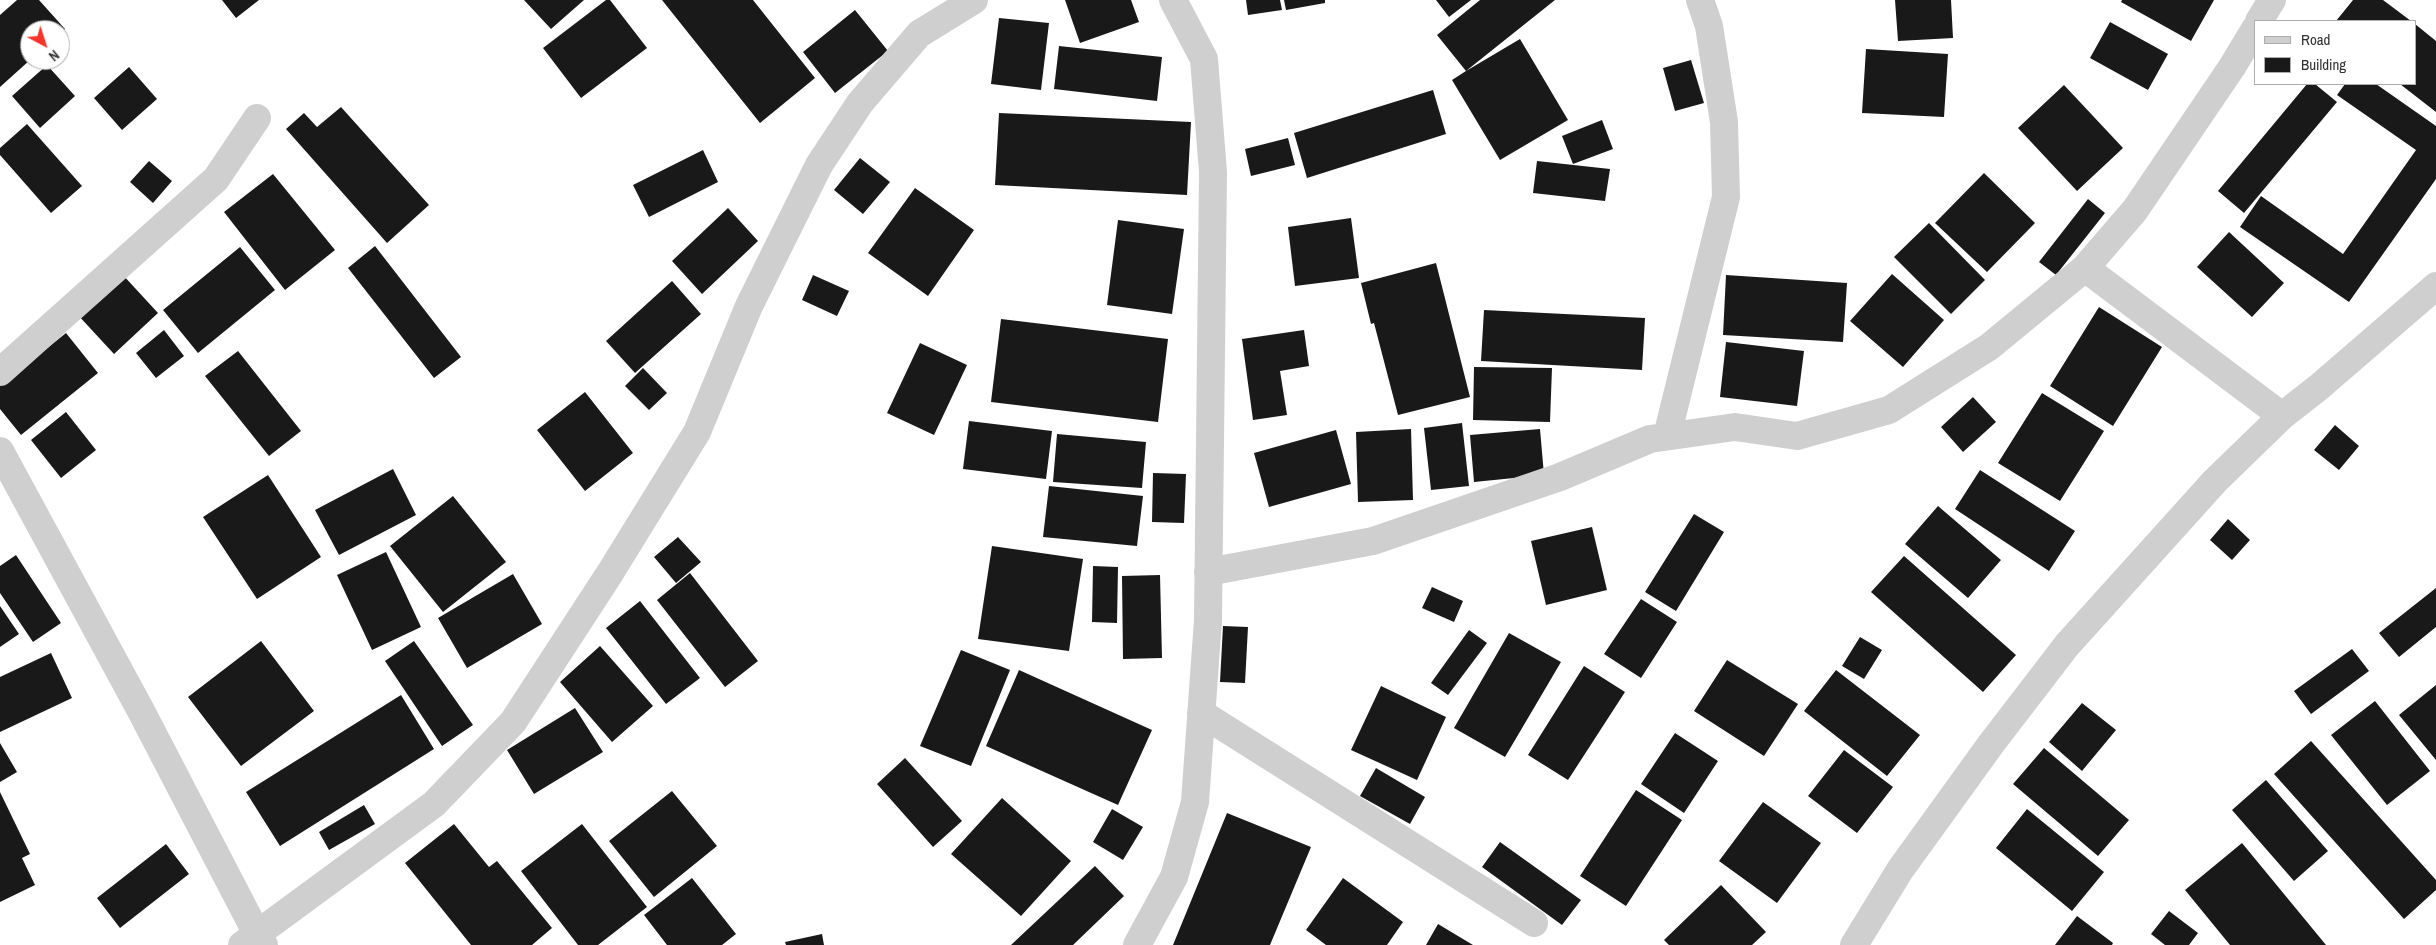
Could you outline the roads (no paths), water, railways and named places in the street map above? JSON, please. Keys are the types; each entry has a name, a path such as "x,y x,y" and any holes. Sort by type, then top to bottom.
{"street":[{"path":"0,451 140,709 254,941 434,804 513,722 610,573 697,432 749,306 819,165 860,103 919,34 974,0"},
{"path":"1137,945 1174,877 1195,802 1208,620 1213,172 1204,59 1173,0"},
{"path":"1667,436 1726,197 1724,122 1708,26 1700,0"},
{"path":"2260,20 2272,0"},
{"path":"1208,572 1373,541 1560,477 1650,439 1735,427 1797,436 1889,410 1989,348 2085,268 2135,210 2232,67 2254,31"},
{"path":"0,372 216,179 257,118"},
{"path":"2085,268 2282,416"},
{"path":"1854,945 1900,870 1991,744 2067,645 2215,481 2282,416 2319,387 2436,286"},
{"path":"1201,712 1534,923"}]}
